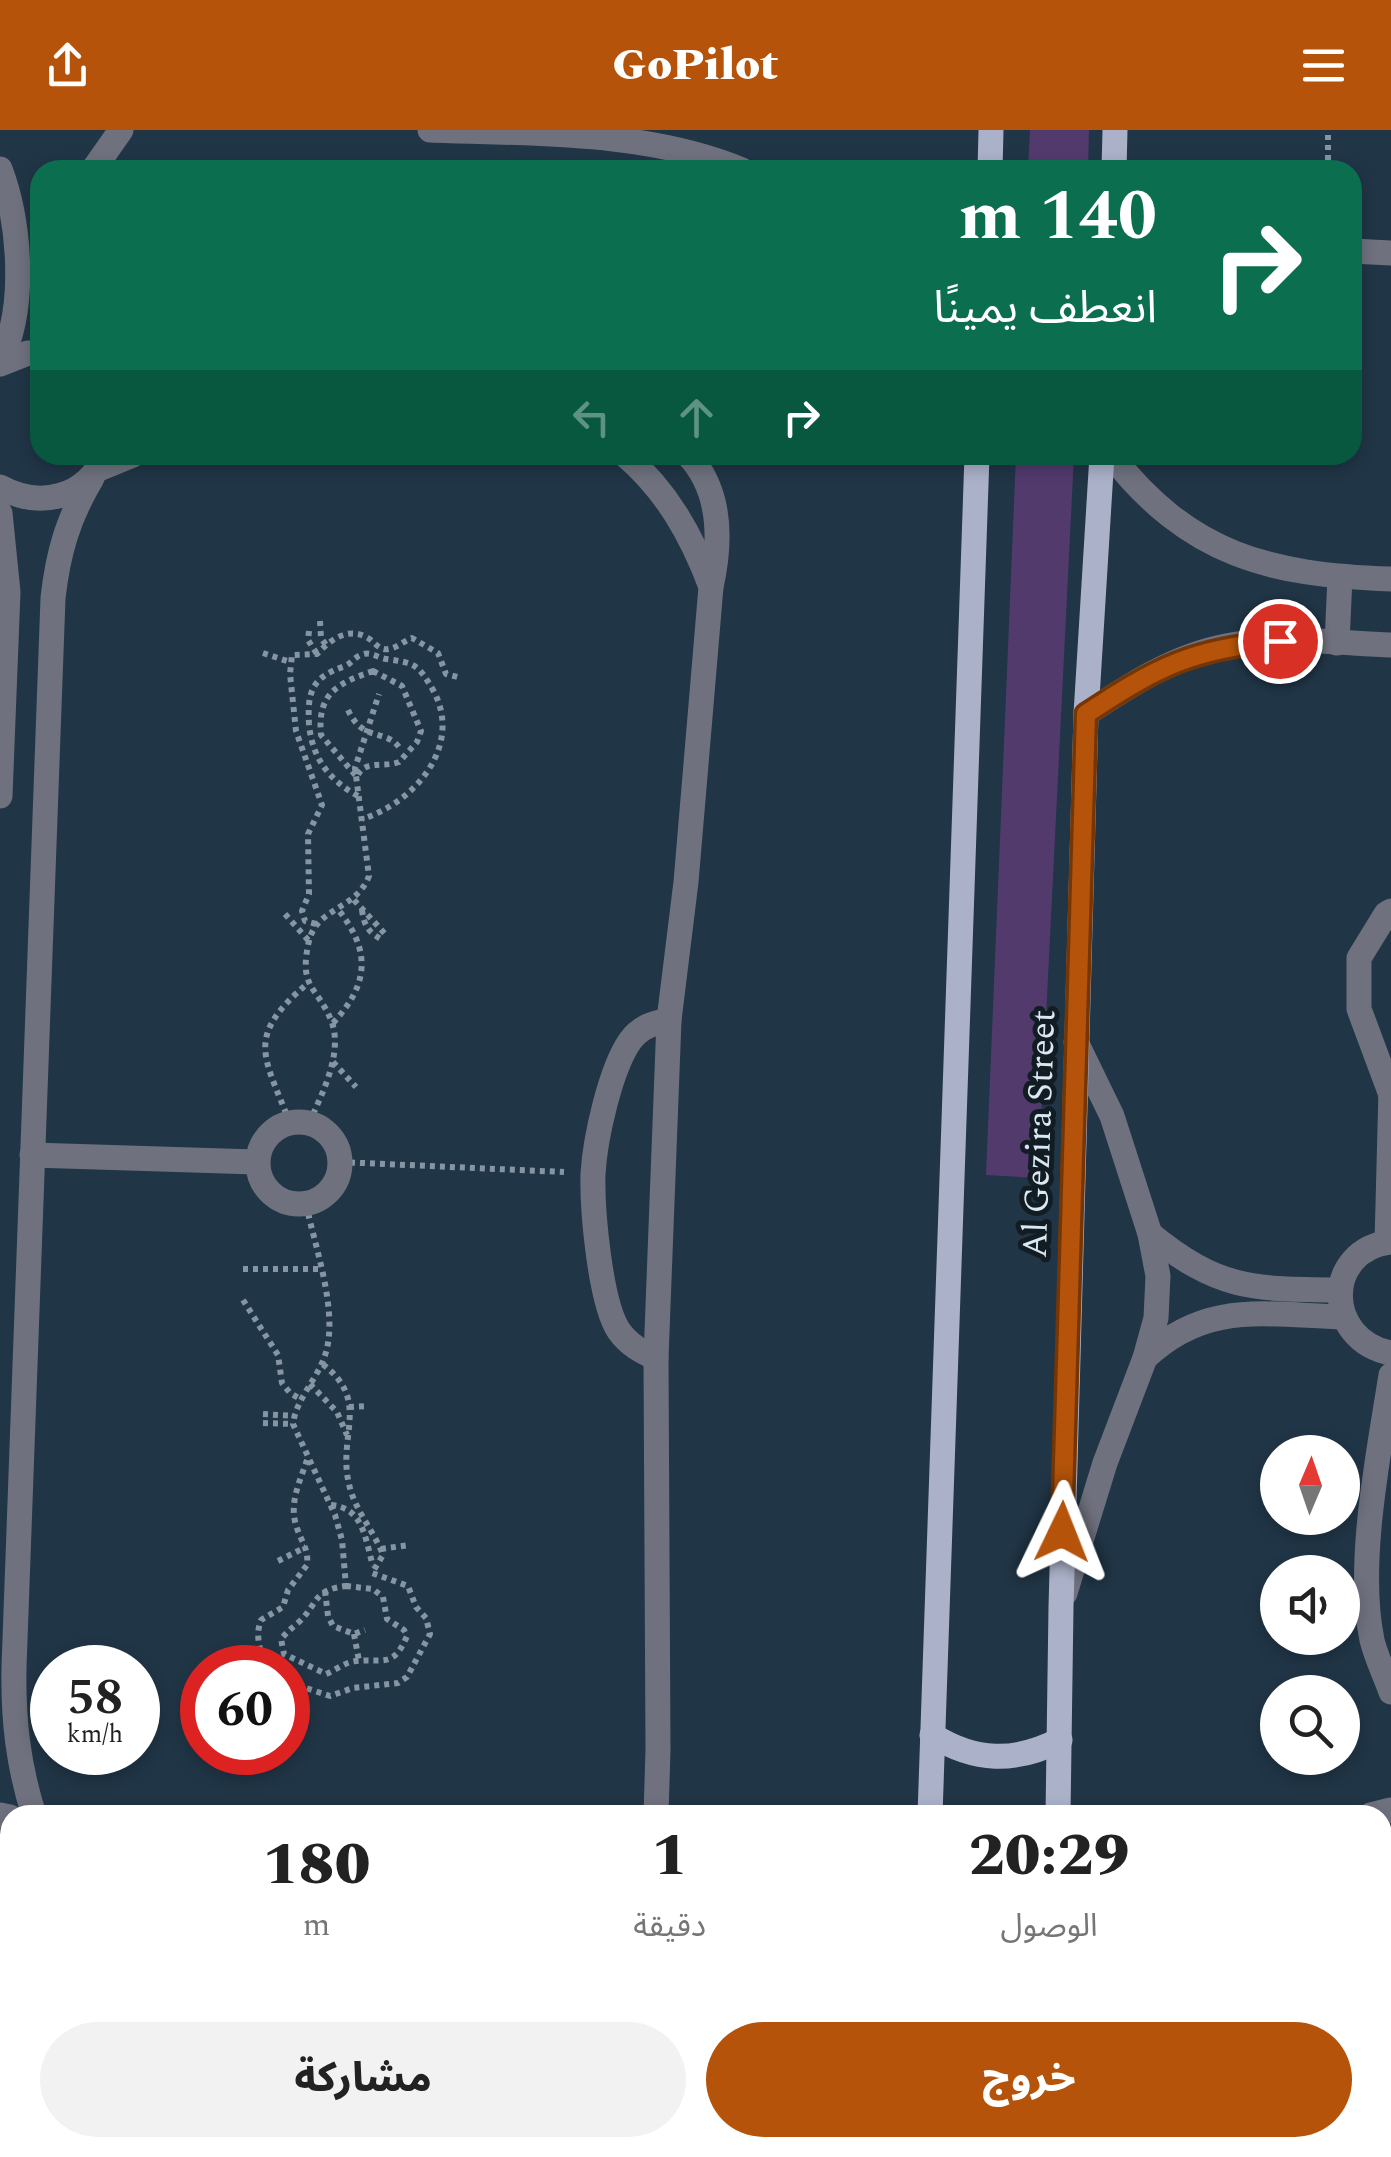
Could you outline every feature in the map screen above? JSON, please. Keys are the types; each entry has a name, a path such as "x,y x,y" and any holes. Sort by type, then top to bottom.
{"main road":[{"path":"990,160 992,130"},
{"path":"1114,160 1115,130"},
{"path":"930,1805 977,465"},
{"name":"Al Gezira Street","path":"1058,1805 1060,1607 1086,714 1101,465"},
{"path":"932,1735 962,1751 995,1758 1018,1757 1060,1740"}],"street":[{"path":"100,160 121,130"},
{"path":"430,130 589,133 703,153 719,160"},
{"path":"0,169 28,229 12,332 0,362"},
{"path":"1362,252 1391,253"},
{"path":"0,362 30,353"},
{"path":"635,465 682,521 711,587"},
{"path":"656,1805 656,1358 669,1020 692,825 711,587 718,555 718,522 709,490 694,465"},
{"path":"1119,465 1138,490 1182,526 1249,560 1288,571 1340,578 1391,579"},
{"path":"0,487 16,496 44,500 70,494 99,467"},
{"path":"31,1805 13,1723 53,598 57,556 70,516 99,467"},
{"path":"0,513 8,592 0,796"},
{"path":"1337,643 1340,578"},
{"path":"1086,714 1178,660 1228,645 1280,641 1391,646"},
{"path":"1391,911 1359,958 1359,1009 1391,1093 1389,1242 1356,1258 1340,1290 1343,1317 1363,1343 1391,1353"},
{"path":"656,1358 630,1343 612,1318 597,1238 594,1173 605,1112 624,1053 641,1030 669,1020"},
{"path":"1060,1607 1105,1463 1145,1358 1156,1318 1158,1276 1150,1234 1112,1116 1076,1042"},
{"path":"300,1123 324,1131 336,1145 340,1162 336,1181 324,1196 306,1204 288,1203 272,1194 261,1179 258,1162 262,1144 274,1130 300,1123"},
{"path":"32,1155 258,1162"},
{"path":"1150,1234 1184,1262 1220,1280 1259,1289 1340,1290"},
{"path":"1145,1358 1164,1340 1210,1318 1236,1314 1343,1317"},
{"path":"1391,1375 1374,1477 1367,1582 1372,1641 1391,1692"}],"path":[{"path":"1328,130 1328,160"},
{"path":"320,621 321,638 326,645"},
{"path":"309,631 308,640 317,654"},
{"path":"316,924 305,921 302,912 309,894 308,834 322,805 296,730 292,655 297,652 310,657 348,634 368,638 384,649 412,638 438,653 446,674 462,678"},
{"path":"263,653 290,662"},
{"path":"359,797 334,780 316,755 309,720 310,698 322,675 366,653 412,663 422,672 440,704 442,726 438,748 424,777 402,801 362,819"},
{"path":"373,670 402,686 421,731 417,742 399,762 365,767 357,778 321,735 323,703 331,690 373,670"},
{"path":"308,983 286,1002 265,1036 266,1061 300,1123 327,1084 332,1061 333,1022 308,983 309,941 316,924 354,900 370,876 356,760 378,694"},
{"path":"348,710 354,723 366,732 389,738 402,750"},
{"path":"354,900 362,909 363,923 371,934 385,938"},
{"path":"333,1022 350,1004 361,980 362,954 354,929 337,908"},
{"path":"285,914 309,941"},
{"path":"332,1061 356,1088"},
{"path":"340,1162 594,1173"},
{"path":"306,1204 329,1315 329,1335 322,1363 294,1420 342,1540 346,1586"},
{"path":"243,1269 320,1270"},
{"path":"243,1300 278,1355 282,1383 302,1400"},
{"path":"310,1689 330,1696 353,1688 387,1686 408,1677 427,1642 430,1626 416,1607 408,1586 372,1573 383,1554 350,1490 346,1386 340,1376 322,1363"},
{"path":"310,1384 337,1412 348,1439"},
{"path":"349,1407 367,1406"},
{"path":"263,1419 294,1420"},
{"path":"260,1645 259,1623 283,1607 288,1590 307,1565 306,1547 296,1529 293,1509 308,1459"},
{"path":"330,1505 350,1509 358,1518 374,1566"},
{"path":"381,1548 409,1545"},
{"path":"278,1560 306,1547"},
{"path":"346,1586 380,1592 387,1620 407,1636 394,1657 385,1663 359,1661 326,1674 284,1654 280,1648 286,1633 305,1616 310,1602 325,1591 346,1586"},
{"path":"325,1591 333,1626 354,1634 365,1630"},
{"path":"354,1634 359,1661"}],"shaded area":[{"path":"1030,130 1089,130 1088,160 1028,160"},
{"path":"1016,465 1074,465 1038,1178 986,1175"}],"route":[{"path":"1062,1532 1086,714 1178,660 1228,645 1280,641"}]}
